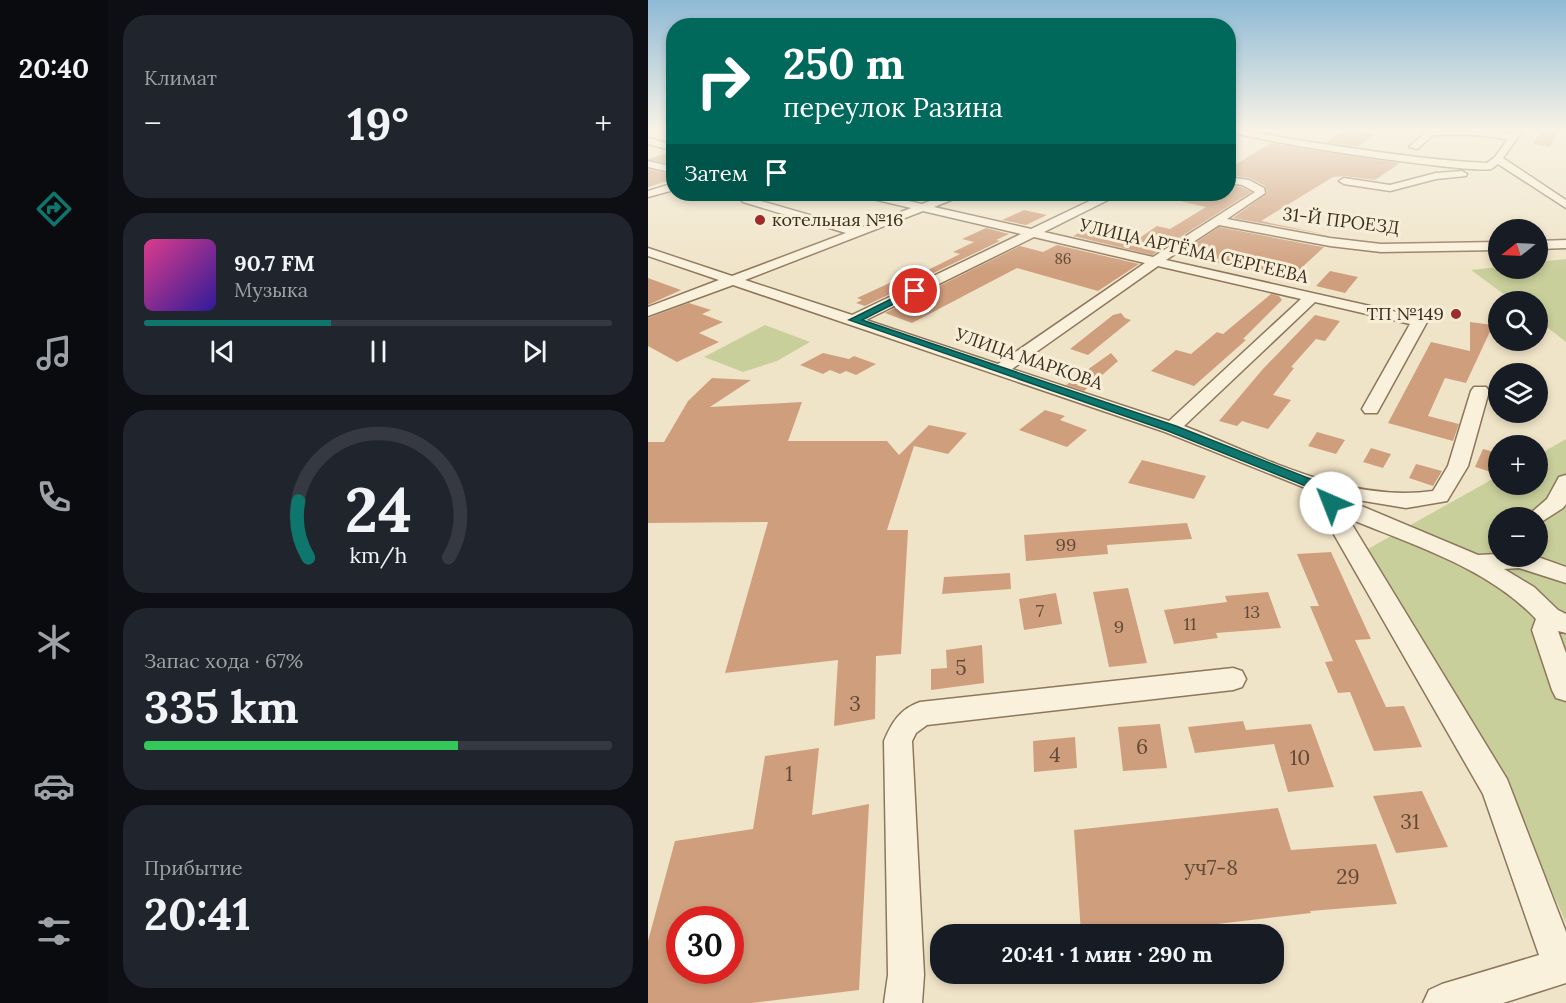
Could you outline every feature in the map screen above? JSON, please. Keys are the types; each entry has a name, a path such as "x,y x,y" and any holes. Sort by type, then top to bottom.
{"street":[{"path":"1344,181 1390,188 1434,177"},
{"path":"1523,177 1566,205"},
{"path":"648,181 666,186"},
{"path":"1000,370 1156,260 1260,193 1258,188 1236,182"},
{"path":"648,194 666,189"},
{"path":"750,201 859,232"},
{"name":"УЛИЦА АРТЁМА СЕРГЕЕВА","path":"895,201 1419,322 1371,410"},
{"path":"648,312 938,201"},
{"path":"854,320 1098,201"},
{"name":"31-Й ПРОЕЗД","path":"1217,221 1330,242 1381,248 1488,246"},
{"path":"1548,245 1566,244"},
{"name":"УЛИЦА МАРКОВА","path":"648,252 1172,428 1329,496"},
{"path":"1172,428 1312,297"},
{"path":"1329,496 1406,501 1440,496 1458,466 1480,391"},
{"path":"1548,509 1556,503 1566,481"},
{"path":"1329,496 1476,563 1526,593 1557,620 1545,630 1566,690"},
{"path":"1329,496 1340,524 1496,789 1564,970 1442,1003"},
{"path":"1476,563 1488,553"},
{"path":"1476,563 1521,560 1566,575"},
{"path":"903,1003 906,975 898,741 906,725 920,714 1233,679"}],"green space":[{"path":"1566,259 1566,342 1548,328 1548,291 1499,291 1471,270 1488,268 1488,279 1548,279 1548,261"},
{"path":"765,325 810,342 777,361 743,372 704,357"},
{"path":"1566,439 1566,923 1505,782 1366,550 1488,482 1488,495 1548,495 1548,449"}],"building":[{"path":"648,177 666,177 666,181 648,187"},
{"path":"1241,177 1335,177 1261,221 1328,235 1233,218 1267,193 1265,186 1250,178"},
{"path":"1350,177 1380,177 1375,180"},
{"path":"1236,186 1251,192 1152,255 1073,236 1089,228 1138,239 1157,226 1170,229 1206,207 1180,201 1236,201"},
{"path":"1024,210 1047,215 1026,225 1002,220"},
{"path":"1219,227 1324,247 1298,271 1288,269 1279,277 1189,256 1185,250"},
{"path":"986,228 1009,234 996,240 1000,241 865,306 856,303 862,300 857,298 907,275 914,277 960,254 953,252 974,242 962,239"},
{"path":"1057,245 1139,264 1098,291 1017,268 912,323 885,313 1020,246 1043,252"},
{"path":"1330,271 1358,277 1345,293 1316,286"},
{"path":"648,278 681,290 648,305"},
{"path":"1271,294 1279,296 1282,300 1243,339 1246,340 1194,386 1151,371 1176,350 1191,354 1217,332 1223,334"},
{"path":"689,303 711,310 702,314 723,322 699,333 719,342 677,362 648,346 648,318"},
{"path":"1121,313 1125,318 1131,320 1088,355 1070,349 1113,315"},
{"path":"1315,315 1340,321 1325,341 1316,339 1291,367 1294,368 1273,395 1291,400 1268,429 1242,421 1237,426 1219,421 1262,370"},
{"path":"1470,322 1488,324 1488,336 1466,383 1445,378 1428,416 1459,424 1453,441 1388,423 1431,342 1470,351"},
{"path":"823,353 849,359 854,356 876,364 856,375 846,371 840,374 830,370 823,374 800,365"},
{"path":"1111,353 1118,361 1084,391 1066,385"},
{"path":"712,378 751,380 710,407 802,402 788,441 887,441 899,455 929,425 967,433 948,454 914,446 887,530 908,530 901,654 876,656 875,719 834,726 838,660 725,673 768,522 648,523 648,442 664,442 688,401"},
{"path":"1045,410 1065,416 1060,420 1087,430 1067,447 1019,430"},
{"path":"1317,432 1345,440 1336,454 1308,446"},
{"path":"1371,448 1391,454 1383,468 1363,462"},
{"path":"1483,449 1488,450 1488,471 1475,467"},
{"path":"1142,460 1206,476 1194,499 1128,483"},
{"path":"1416,464 1442,471 1433,486 1409,478"},
{"path":"1187,523 1192,539 1107,545 1108,554 1026,561 1024,535"},
{"path":"1331,552 1371,639 1355,640 1386,707 1404,706 1422,747 1374,751 1350,692 1338,693 1325,662 1333,661 1310,606 1319,606 1297,554"},
{"path":"1010,573 1011,589 942,594 944,577"},
{"path":"1128,588 1147,663 1109,667 1093,592"},
{"path":"1268,592 1281,628 1216,633 1218,638 1174,644 1164,610 1227,602 1225,596"},
{"path":"1056,593 1062,624 1024,630 1019,599"},
{"path":"982,645 984,683 931,690 931,669 947,668 946,650"},
{"path":"1243,721 1246,730 1311,724 1334,787 1288,792 1274,744 1195,753 1188,727"},
{"path":"1160,724 1167,768 1123,771 1118,727"},
{"path":"1075,737 1077,768 1034,772 1033,741"},
{"path":"819,748 812,815 869,804 859,990 752,1003 648,1003 648,941 675,841 753,829 765,756"},
{"path":"1422,791 1448,847 1396,853 1373,796"},
{"path":"1278,808 1291,850 1376,844 1397,904 1310,911 1311,913 1218,924 1080,924 1074,830"}],"place":[{"name":"котельная №16","path":"760,220"},
{"name":"ТП №149","path":"1456,314"}],"route":[{"path":"915,291 854,320 1172,428 1327,489 1331,503"}]}
